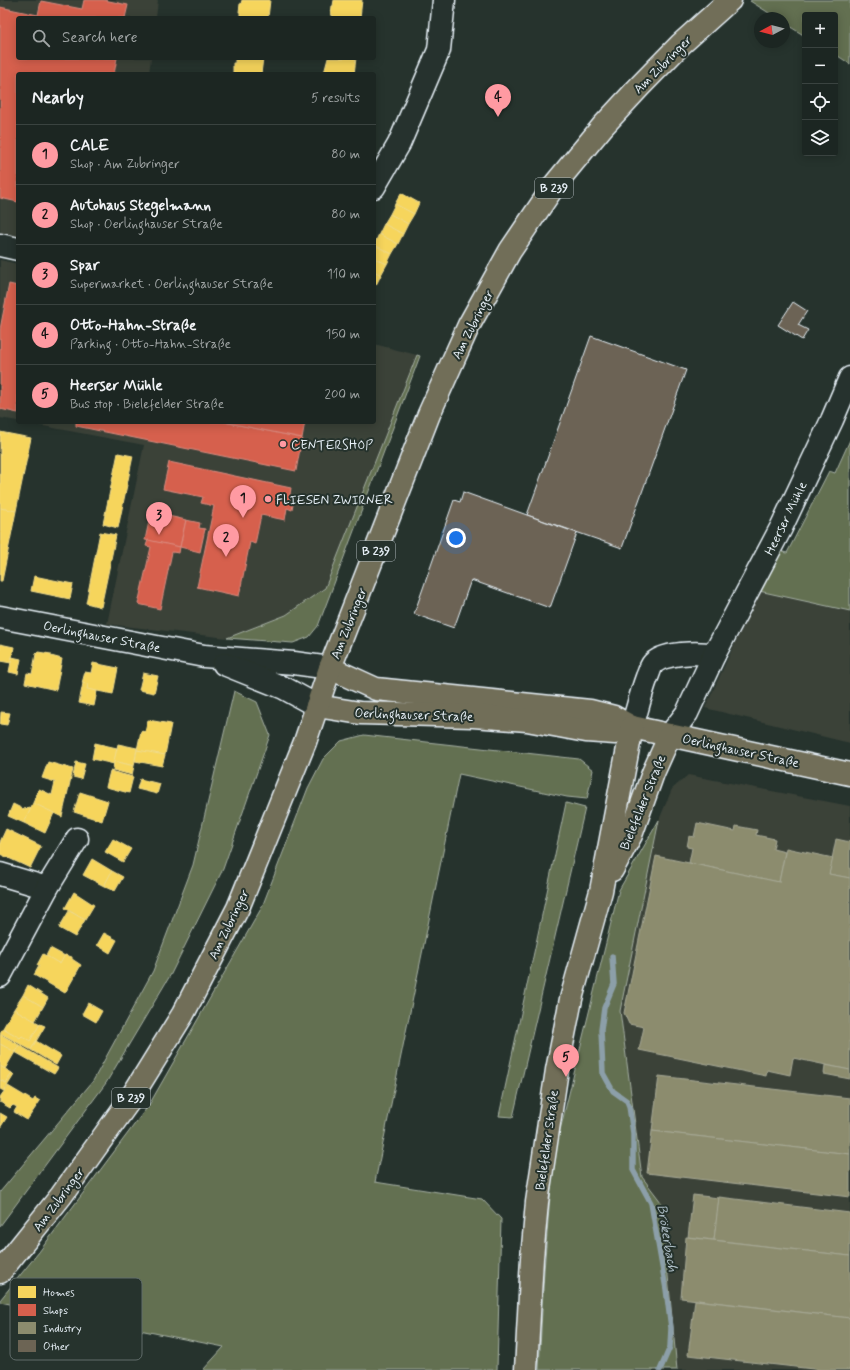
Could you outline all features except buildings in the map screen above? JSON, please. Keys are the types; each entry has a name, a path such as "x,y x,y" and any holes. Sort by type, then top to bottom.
{"main road":[{"name":"Am Zubringer","path":"0,1272 62,1196 129,1101 183,1014 238,908 305,742 330,668 429,414 469,325 510,251 556,183 603,126 681,44 730,0"},
{"name":"Oerlinghauser Straße","path":"330,668 376,688 590,711 614,717 632,727 850,774"},
{"name":"Oerlinghauser Straße","path":"317,706 360,713 473,716 527,720 586,731 615,733 632,727"},
{"name":"Bielefelder Straße","path":"526,1370 532,1258 537,1202 555,1078 571,999 601,890 632,727"},
{"name":"Bielefelder Straße","path":"601,890 631,835 653,773 670,735"}],"street":[{"path":"376,184 399,144 439,50 444,0"},
{"path":"0,244 16,248"},
{"name":"Heerser Mühle","path":"670,735 687,713 714,655 781,528 850,378"},
{"name":"Oerlinghauser Straße","path":"0,617 204,656 294,662 330,668"},
{"path":"632,727 642,691 652,664 662,658 675,655 704,653 714,655"},
{"name":"Oerlinghauser Straße","path":"204,656 284,688 317,706"},
{"path":"0,976 47,888 77,839"},
{"path":"0,874 47,888"}],"shaded area":[{"path":"0,0 158,0 156,16 16,16 16,60 151,60 149,72 16,72 16,239 0,235"},
{"path":"0,260 16,264 16,421 0,418"},
{"path":"376,345 417,355 325,588 286,615 227,638 107,624 144,445 33,424 376,424"},
{"path":"759,591 850,611 850,743 705,708"},
{"path":"688,775 850,806 850,1370 677,1370 661,1202 642,1177 620,1011 659,820 672,789"}],"green space":[{"path":"850,0 850,64 838,56 838,12 802,12 802,34 790,27 790,12 767,12 750,1"},
{"path":"417,355 420,356 318,626 309,637 293,643 227,638 286,615 325,588"},
{"path":"850,440 850,611 759,591 779,551 787,553 829,471 835,473"},
{"path":"234,691 257,702 270,735 223,869 171,974 106,1083 0,1226 0,1192 93,1081 153,971 193,865"},
{"path":"364,735 579,759 593,770 587,799 567,797 459,774 375,1182 482,1199 501,1219 497,1370 203,1370 224,1347 142,1331 142,1278 18,1278 149,1105 262,907 308,788 323,759 341,741"},
{"path":"566,803 585,808 513,1117 499,1116"},
{"path":"659,820 620,1011 642,1177 661,1202 677,1370 539,1370 544,1271 553,1159 619,890"},
{"path":"10,1288 10,1304 0,1302"}],"waterway":[{"name":"Brökerbach","path":"612,956 614,984 604,1008 601,1030 603,1073 613,1091 627,1101 629,1106 633,1133 633,1170 651,1203 666,1289 671,1328 670,1347 660,1370"}],"place":[{"name":"Otto-Hahn-Straße","path":"498,117"},
{"name":"CENTERSHOP","path":"283,444"},
{"name":"FLIESEN ZWIRNER","path":"268,499"},
{"name":"CALE","path":"243,518"},
{"name":"Spar","path":"159,535"},
{"name":"Autohaus Stegelmann","path":"226,557"},
{"name":"Heerser Mühle","path":"566,1077"}]}
